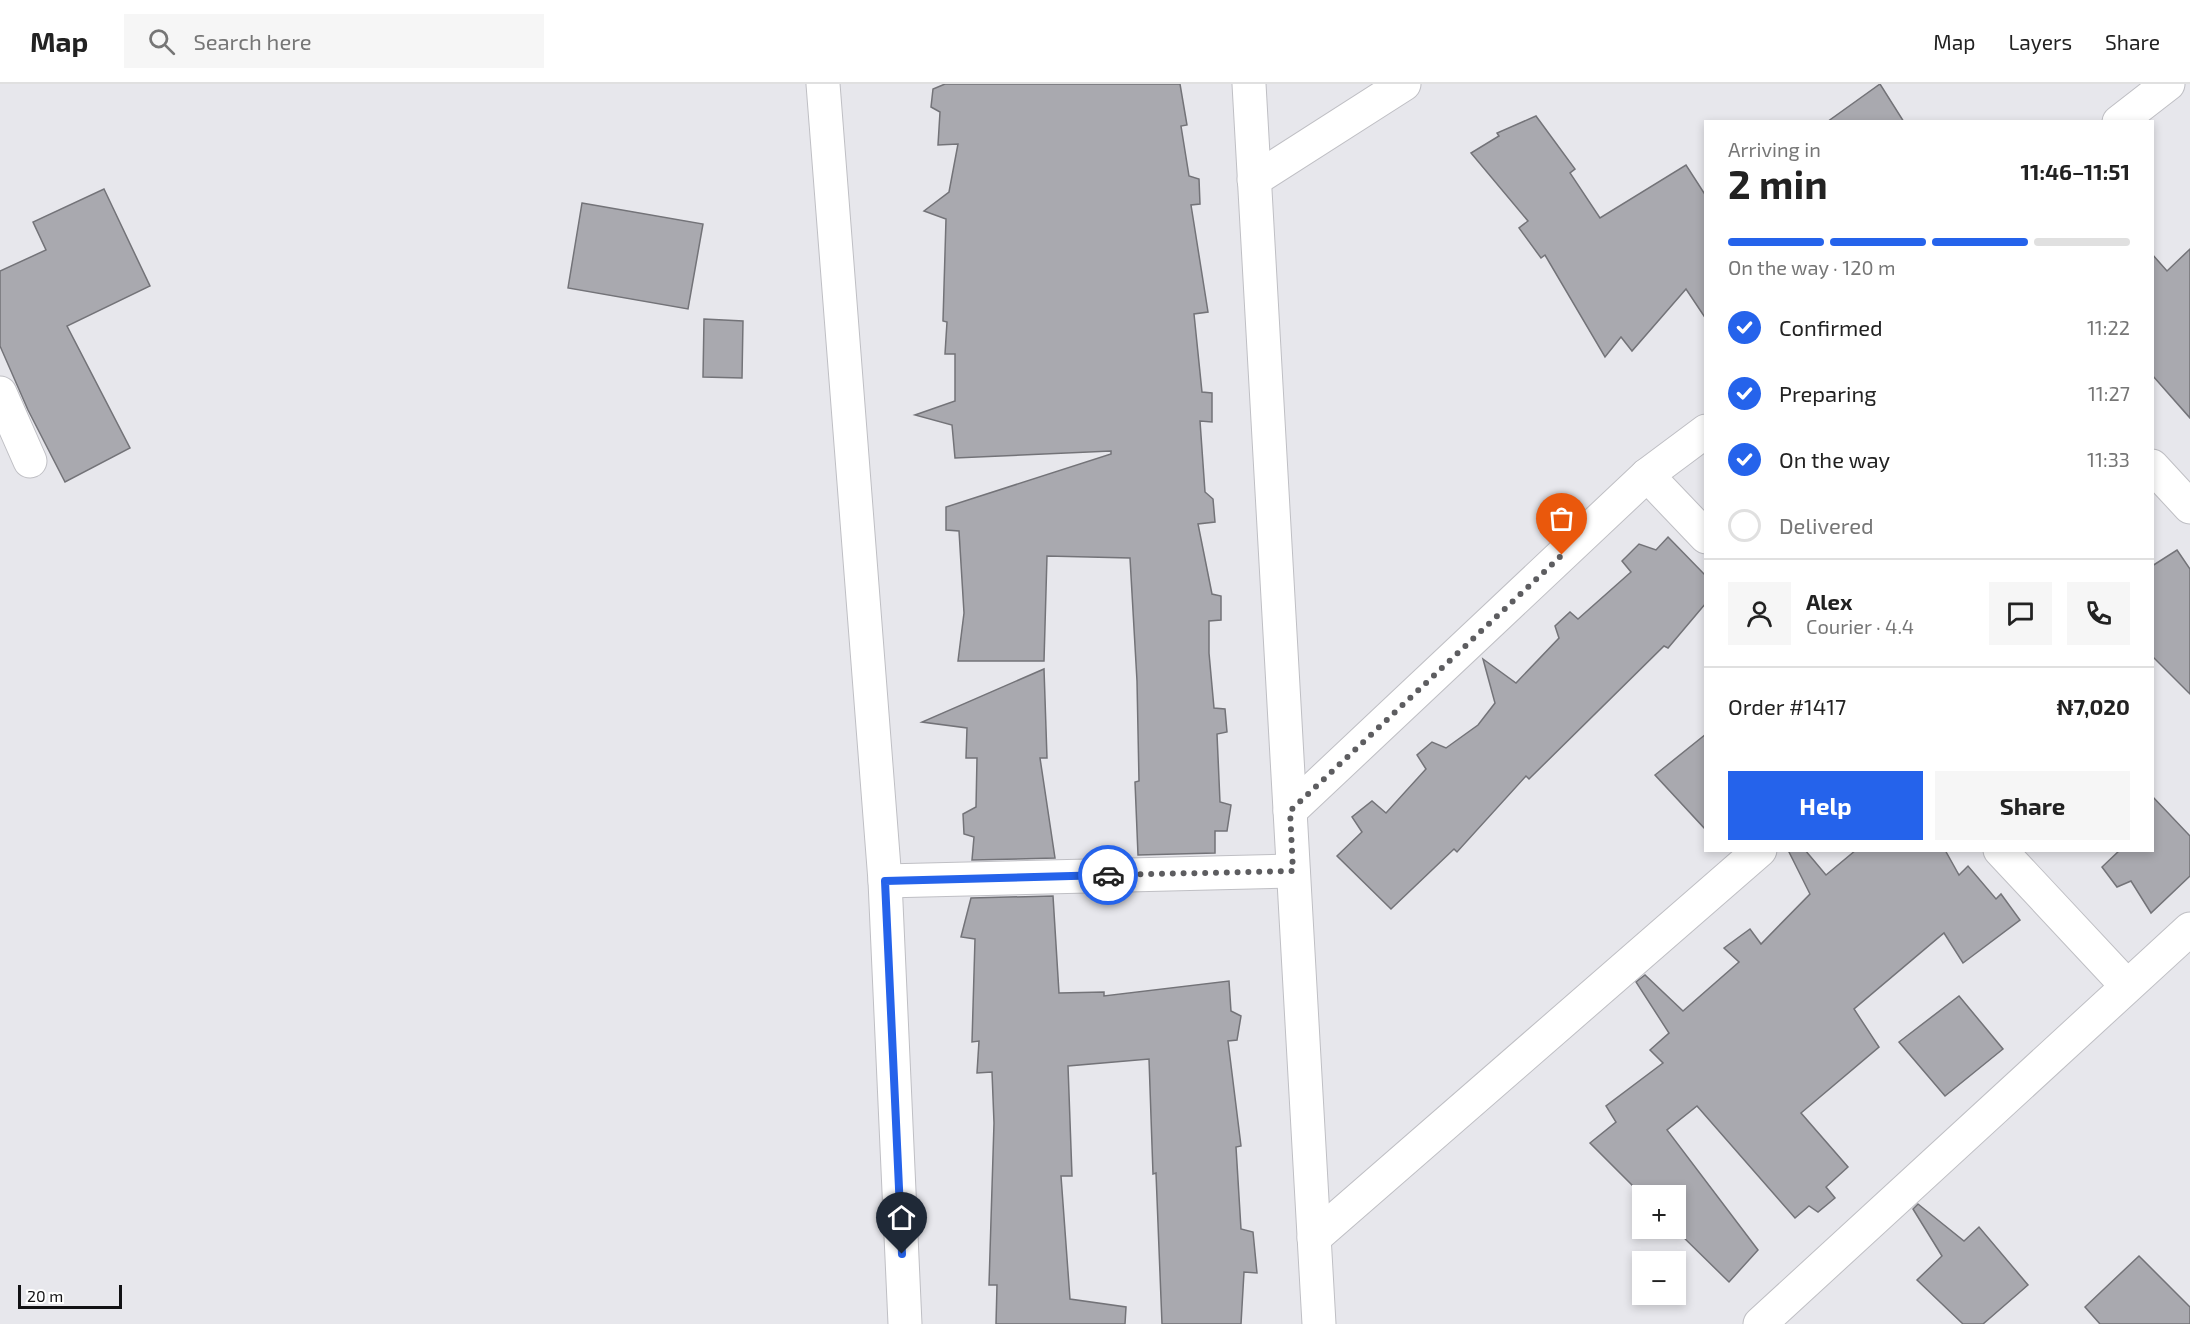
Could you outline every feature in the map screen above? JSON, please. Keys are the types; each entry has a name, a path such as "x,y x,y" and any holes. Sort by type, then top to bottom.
{"street":[{"path":"823,84 885,881 905,1324"},
{"path":"1249,84 1319,1324"},
{"path":"1254,180 1404,84"},
{"path":"2122,120 2169,84"},
{"path":"0,393 30,461"},
{"path":"1290,811 1647,475 1704,432"},
{"path":"2154,468 2190,507"},
{"path":"1647,475 1704,535"},
{"path":"1314,1238 1758,852"},
{"path":"2002,852 2127,986"},
{"path":"885,881 1293,871"},
{"path":"1760,1324 2190,928"}],"building":[{"path":"945,84 1180,84 1187,125 1181,126 1189,176 1199,179 1200,204 1191,205 1208,312 1194,314 1202,392 1212,393 1212,422 1200,421 1205,492 1213,499 1215,522 1198,524 1212,594 1221,596 1221,620 1209,621 1209,653 1214,708 1225,709 1227,732 1217,734 1220,802 1231,805 1227,831 1215,831 1215,853 1138,855 1135,782 1139,781 1137,681 1130,558 1047,556 1044,661 958,661 964,613 959,531 946,530 946,507 1111,454 1111,451 955,458 952,425 915,415 955,401 955,354 945,354 947,322 943,321 946,219 924,211 949,192 958,144 938,145 940,112 931,107 933,89"},
{"path":"1880,84 1903,120 1830,120"},
{"path":"1536,116 1575,169 1570,173 1600,218 1686,165 1704,193 1704,316 1686,289 1632,351 1621,337 1605,357 1545,255 1541,258 1519,228 1528,221 1471,153 1499,136 1497,133"},
{"path":"104,189 150,286 67,326 130,448 65,482 28,410 0,346 0,271 46,250 33,222"},
{"path":"582,203 703,224 688,309 568,288"},
{"path":"2190,249 2190,418 2154,377 2154,256 2167,271"},
{"path":"704,319 743,321 742,378 703,377"},
{"path":"1668,537 1704,574 1704,605 1668,648 1664,646 1529,779 1526,776 1457,852 1454,849 1391,909 1337,856 1362,832 1352,817 1372,801 1386,813 1426,769 1417,755 1432,742 1446,748 1478,725 1495,703 1483,659 1516,683 1559,638 1555,626 1570,612 1578,619 1631,572 1622,561 1639,544 1656,550"},
{"path":"2177,550 2190,569 2190,694 2154,658 2154,565"},
{"path":"1044,669 1047,758 1040,758 1055,858 972,860 974,837 964,834 963,814 976,807 977,758 966,758 967,728 922,722"},
{"path":"1704,736 1704,828 1655,775"},
{"path":"2154,798 2190,836 2190,876 2151,913 2131,881 2117,887 2102,867 2118,852 2154,852"},
{"path":"1789,852 1807,852 1826,875 1854,852 1946,852 1959,875 1968,866 1996,899 2001,894 2020,920 1963,963 1944,933 1854,1009 1879,1047 1801,1113 1848,1167 1826,1187 1835,1198 1818,1212 1809,1206 1795,1218 1697,1106 1667,1130 1758,1250 1729,1282 1685,1239 1686,1185 1632,1185 1590,1143 1616,1122 1606,1106 1663,1063 1650,1050 1669,1033 1636,982 1645,975 1683,1011 1739,962 1724,948 1750,929 1761,944 1810,894"},
{"path":"1053,896 1059,993 1104,992 1104,996 1229,981 1231,1011 1241,1016 1237,1040 1228,1041 1241,1146 1236,1147 1241,1229 1253,1232 1257,1273 1244,1272 1241,1324 1162,1324 1149,1059 1068,1066 1072,1176 1061,1176 1070,1299 1126,1307 1125,1324 996,1324 997,1285 989,1285 994,1123 992,1072 977,1073 979,1041 972,1042 975,939 961,937 971,898"},
{"path":"1959,996 2003,1049 1945,1096 1899,1042"},
{"path":"1918,1204 1964,1241 1979,1227 2028,1285 1983,1324 1963,1324 1917,1280 1942,1256 1913,1209"},
{"path":"2139,1256 2190,1307 2190,1324 2100,1324 2085,1307"}],"way so far":[{"path":"1108,875 1293,871 1290,811 1562,555"}],"route":[{"path":"902,1254 885,881 1108,875"}]}
